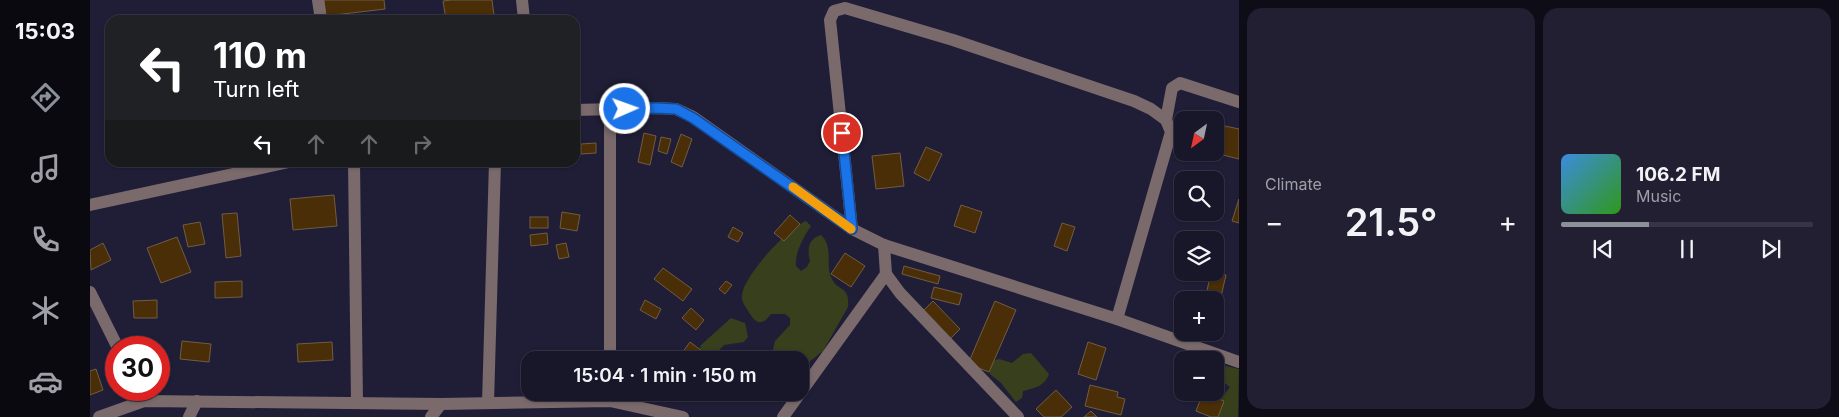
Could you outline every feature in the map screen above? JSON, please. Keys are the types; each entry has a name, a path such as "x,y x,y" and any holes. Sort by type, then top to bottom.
{"street":[{"path":"318,0 320,15"},
{"path":"522,0 524,15"},
{"path":"852,229 830,20 834,11 845,8 953,40 1134,101 1151,109 1166,120 1171,132 1117,319"},
{"path":"1166,120 1172,88 1180,82 1239,102"},
{"path":"610,109 610,351"},
{"path":"580,110 676,109 693,118 852,229 884,245 1117,319 1239,362"},
{"path":"90,206 266,167"},
{"path":"354,167 357,402"},
{"path":"488,403 495,167"},
{"path":"884,245 886,274 900,293 1018,417"},
{"path":"783,417 886,274"},
{"path":"90,292 112,336"},
{"path":"170,398 197,401 441,404 529,401"},
{"path":"99,417 130,401"},
{"path":"189,417 197,401"},
{"path":"625,401 683,417"},
{"path":"431,417 441,404"}],"green space":[{"path":"806,221 811,226 798,250 796,266 801,271 807,267 810,261 811,242 821,235 828,246 829,268 832,279 845,292 848,300 848,307 823,351 809,362 809,351 773,351 775,341 790,325 790,318 785,314 771,314 764,321 758,322 752,317 742,301 745,286 758,265 778,242 798,225"},
{"path":"731,318 745,323 748,337 744,342 724,345 718,351 699,351 701,345"},
{"path":"1031,353 1049,374 1042,384 1023,391 1022,398 1016,402 1001,383 990,374 988,366 992,361 999,359 1012,363 1023,354"},
{"path":"1224,365 1239,369 1238,417 1213,417 1214,408 1219,401 1224,401 1224,395 1230,387 1224,383"}],"building":[{"path":"324,0 384,0 385,9 326,15"},
{"path":"492,0 494,15 445,15 443,1"},
{"path":"1225,126 1239,129 1239,159 1224,155"},
{"path":"644,133 656,136 650,165 638,162"},
{"path":"681,134 692,139 682,167 671,162"},
{"path":"661,137 671,139 667,154 658,151"},
{"path":"596,143 596,153 581,154 581,144"},
{"path":"926,147 942,154 929,181 914,173"},
{"path":"900,153 904,186 876,189 872,156"},
{"path":"334,195 337,226 293,230 290,199"},
{"path":"1239,199 1239,223 1232,221"},
{"path":"961,205 982,212 975,233 954,226"},
{"path":"562,212 580,215 577,231 560,228"},
{"path":"237,213 241,256 226,258 222,214"},
{"path":"790,215 800,224 784,241 774,233"},
{"path":"530,217 548,217 548,228 530,228"},
{"path":"200,222 205,244 188,247 183,225"},
{"path":"1062,223 1075,227 1067,251 1054,246"},
{"path":"733,227 743,233 738,242 728,237"},
{"path":"547,233 548,244 531,246 530,235"},
{"path":"177,237 191,272 161,283 147,248"},
{"path":"103,243 111,260 91,270 90,250"},
{"path":"566,243 569,257 559,259 556,245"},
{"path":"845,253 865,266 851,287 831,274"},
{"path":"904,266 940,276 938,284 902,274"},
{"path":"663,268 692,289 683,301 654,279"},
{"path":"1224,275 1226,275 1222,291 1207,291 1209,281 1224,281"},
{"path":"242,281 242,297 215,298 215,282"},
{"path":"726,281 732,285 725,294 719,289"},
{"path":"934,287 962,294 959,305 931,298"},
{"path":"157,300 157,318 134,318 133,301"},
{"path":"645,300 661,309 656,319 640,310"},
{"path":"933,301 960,329 950,339 922,312"},
{"path":"995,301 1016,310 989,372 968,364"},
{"path":"691,308 704,320 696,330 682,318"},
{"path":"182,341 211,344 209,362 180,359"},
{"path":"332,342 333,360 298,362 297,344"},
{"path":"690,342 702,351 684,351"},
{"path":"1088,342 1106,348 1096,380 1078,374"},
{"path":"96,369 103,390 90,395 90,371"},
{"path":"1090,385 1118,392 1117,397 1125,399 1121,415 1085,406"},
{"path":"1056,390 1072,407 1061,417 1044,417 1036,409"},
{"path":"1200,401 1224,401 1218,417 1211,417 1196,411"},
{"path":"1091,411 1097,417 1084,417"}],"slow traffic":[{"path":"793,187 851,229"}],"route":[{"path":"625,109 676,109 727,140 852,229 842,133"}]}
